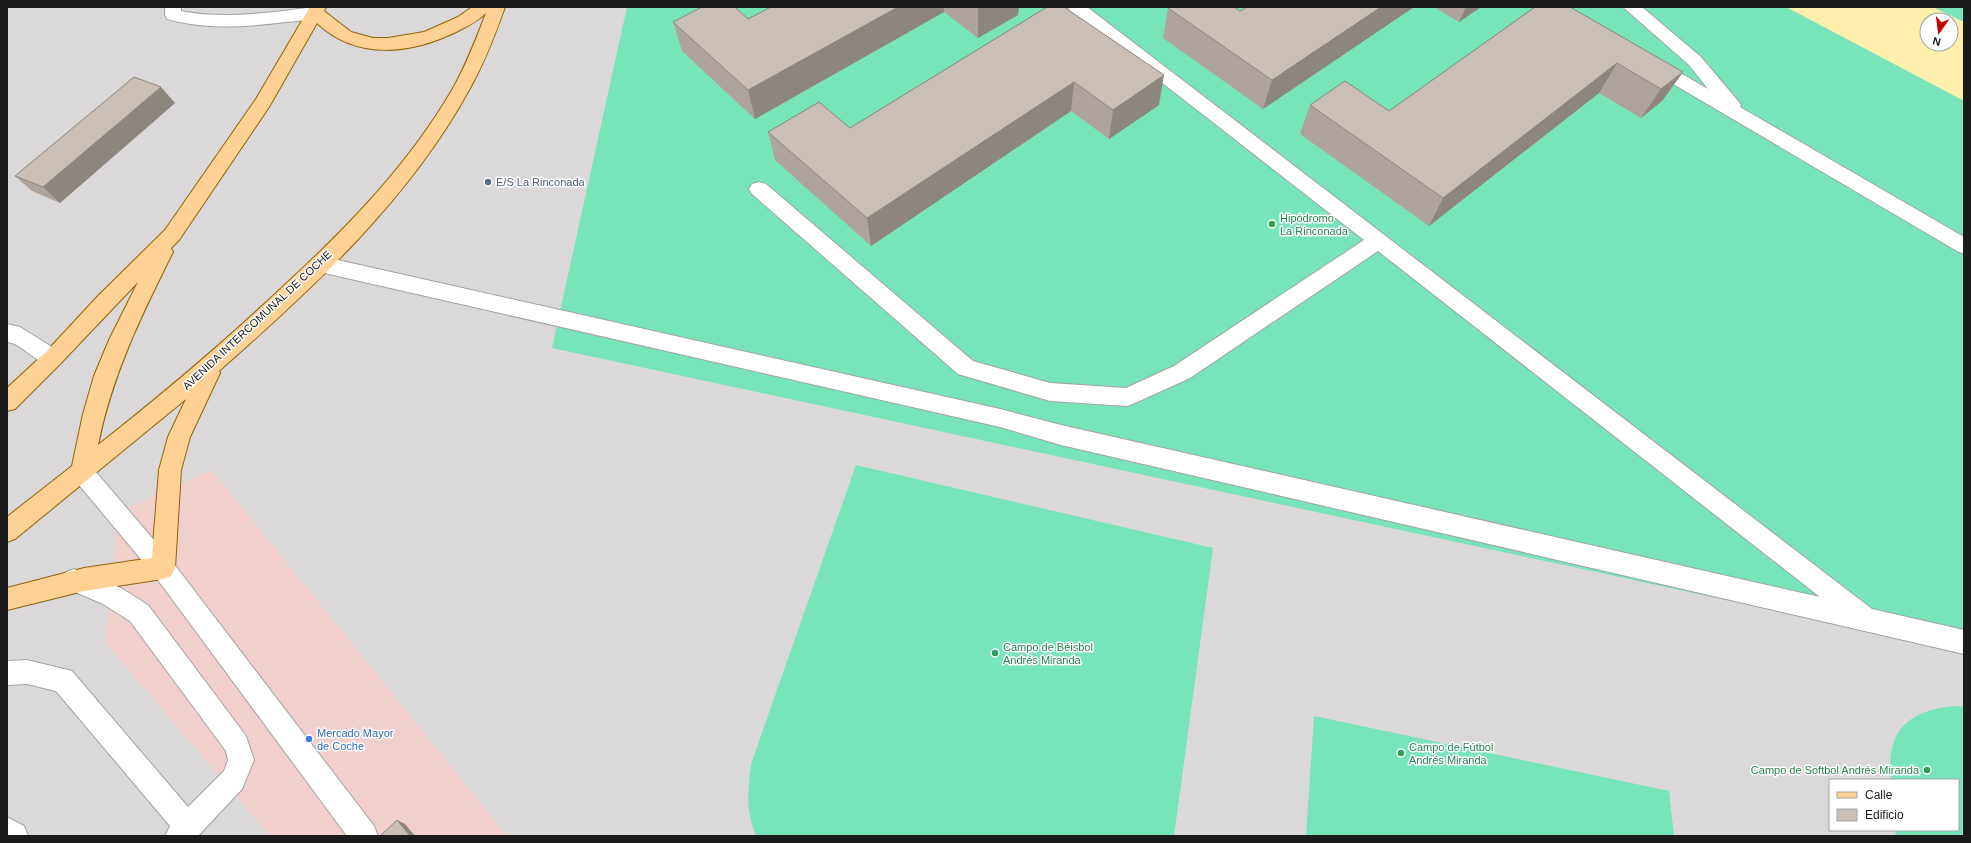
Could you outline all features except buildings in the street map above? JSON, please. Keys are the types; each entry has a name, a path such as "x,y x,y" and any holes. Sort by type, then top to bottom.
{"main road":[{"path":"82,472 88,436 102,387 120,340 172,235 263,103 317,10 343,36 381,45 403,44 427,37 465,20 482,7"},
{"name":"AVENIDA INTERCOMUNAL DE COCHE","path":"7,530 82,472 217,359 320,264 373,209 420,152 460,90 497,7"},
{"path":"7,402 53,358 105,302 172,235"},
{"path":"7,598 74,580 124,572 163,568 170,470 179,437 187,417 202,384 217,359"}],"street":[{"path":"172,7 173,15 192,20 219,22 317,10"},
{"path":"1076,7 1868,620"},
{"path":"1632,7 1695,61 1741,116"},
{"path":"1640,58 1964,246"},
{"path":"759,189 966,368 1050,392 1127,397 1182,372 1378,241"},
{"path":"320,264 1000,418 1069,437 1964,642"},
{"path":"7,333 13,333 53,358"},
{"path":"82,472 163,568 364,836"},
{"path":"7,673 27,672 63,680 184,831 233,780 240,760 237,746 139,614 112,596 74,580"},
{"path":"7,831 14,836"}],"shaded area":[{"path":"7,7 1964,7 1964,836 7,836"},
{"name":"Mercado Mayor de Coche","path":"212,470 507,836 270,836 106,643 118,512"}],"sand":[{"path":"1786,7 1933,7 1943,12 1919,12 1919,52 1959,52 1959,20 1964,22 1964,101"}],"green space":[{"name":"Hipódromo La Rinconada","path":"627,7 1786,7 1964,101 1964,651 552,348"},
{"path":"1933,7 1964,7 1964,22 1959,20 1959,12 1943,12"},
{"name":"Campo de Béisbol Andrés Miranda","path":"856,465 1213,548 1174,836 756,836 750,817 748,800 751,764"},
{"name":"Campo de Softbol Andrés Miranda","path":"1954,706 1964,707 1964,836 1896,836 1895,831 1959,831 1959,779 1891,779 1890,763 1892,748 1896,736 1903,726 1912,719 1924,713"},
{"name":"Campo de Fútbol Andrés Miranda","path":"1314,716 1669,791 1674,836 1306,836"}],"place":[{"name":"E/S La Rinconada","path":"488,182"},
{"name":"Hipódromo La Rinconada","path":"1272,224"},
{"name":"Campo de Béisbol Andrés Miranda","path":"995,653"},
{"name":"Mercado Mayor de Coche","path":"309,739"},
{"name":"Campo de Fútbol Andrés Miranda","path":"1401,753"},
{"name":"Campo de Softbol Andrés Miranda","path":"1927,770"}]}
